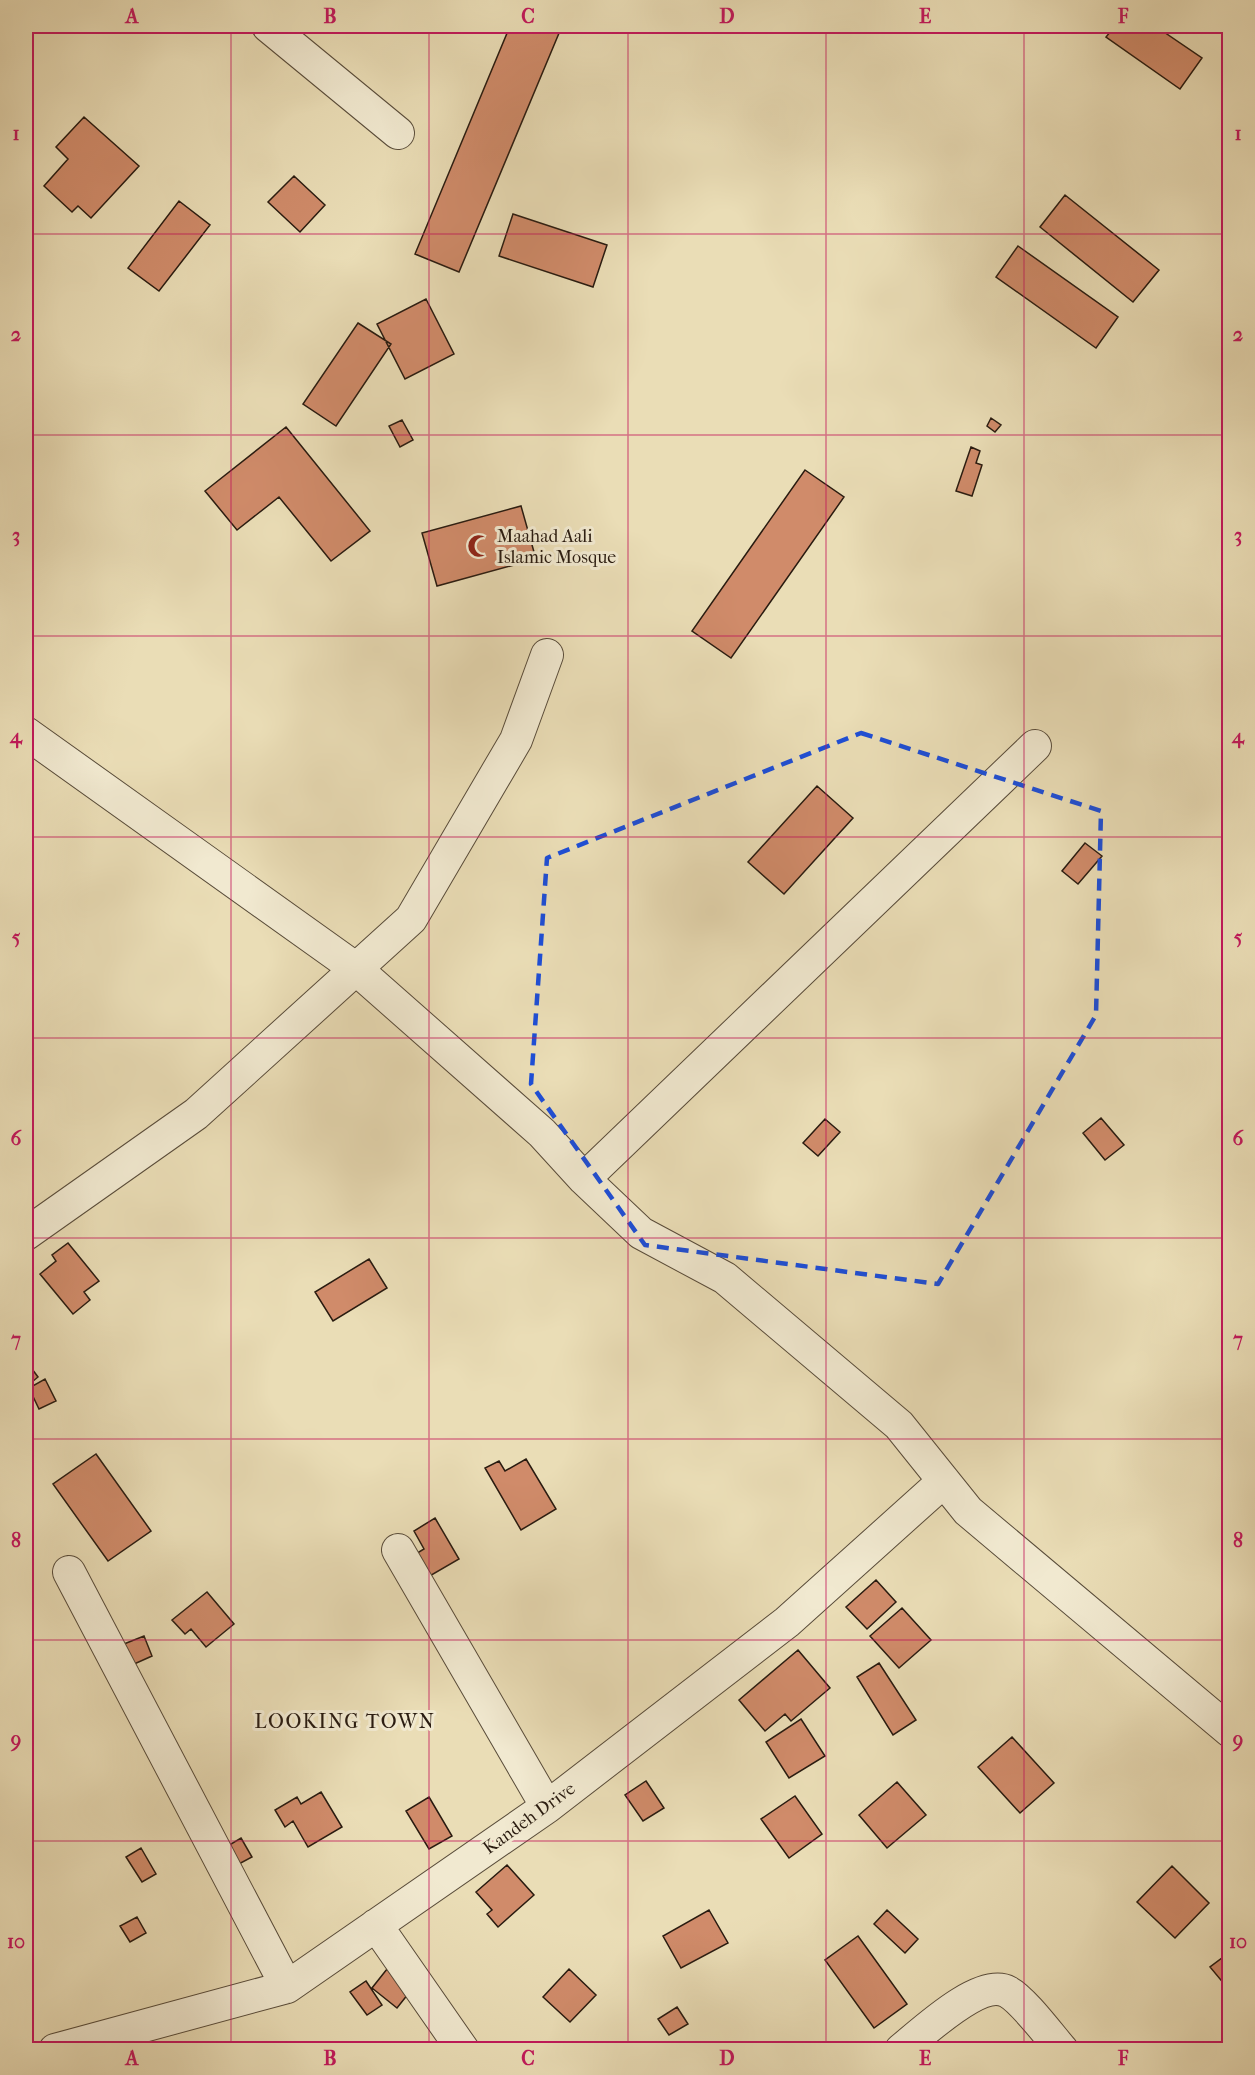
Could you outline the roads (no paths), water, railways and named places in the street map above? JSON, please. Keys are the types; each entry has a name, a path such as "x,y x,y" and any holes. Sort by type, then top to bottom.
{"street":[{"path":"268,26 398,133"},
{"path":"26,1234 196,1114 411,919 516,740 547,656"},
{"path":"26,733 356,968 542,1132 584,1179 641,1233 725,1278 899,1425 968,1511 1230,1731"},
{"path":"584,1179 1035,746"},
{"name":"Kandeh Drive","path":"67,2048 287,1986 547,1807 788,1622 944,1481"},
{"path":"398,1550 547,1807"},
{"path":"69,1572 287,1986"},
{"path":"376,1925 463,2049"},
{"path":"901,2049 961,2003 991,1989 1007,1991 1062,2049"}],"place":[{"name":"Maahad Aali Islamic Mosque","path":"479,546"}],"district":[{"name":"LOOKING TOWN","path":"345,1721"}]}
